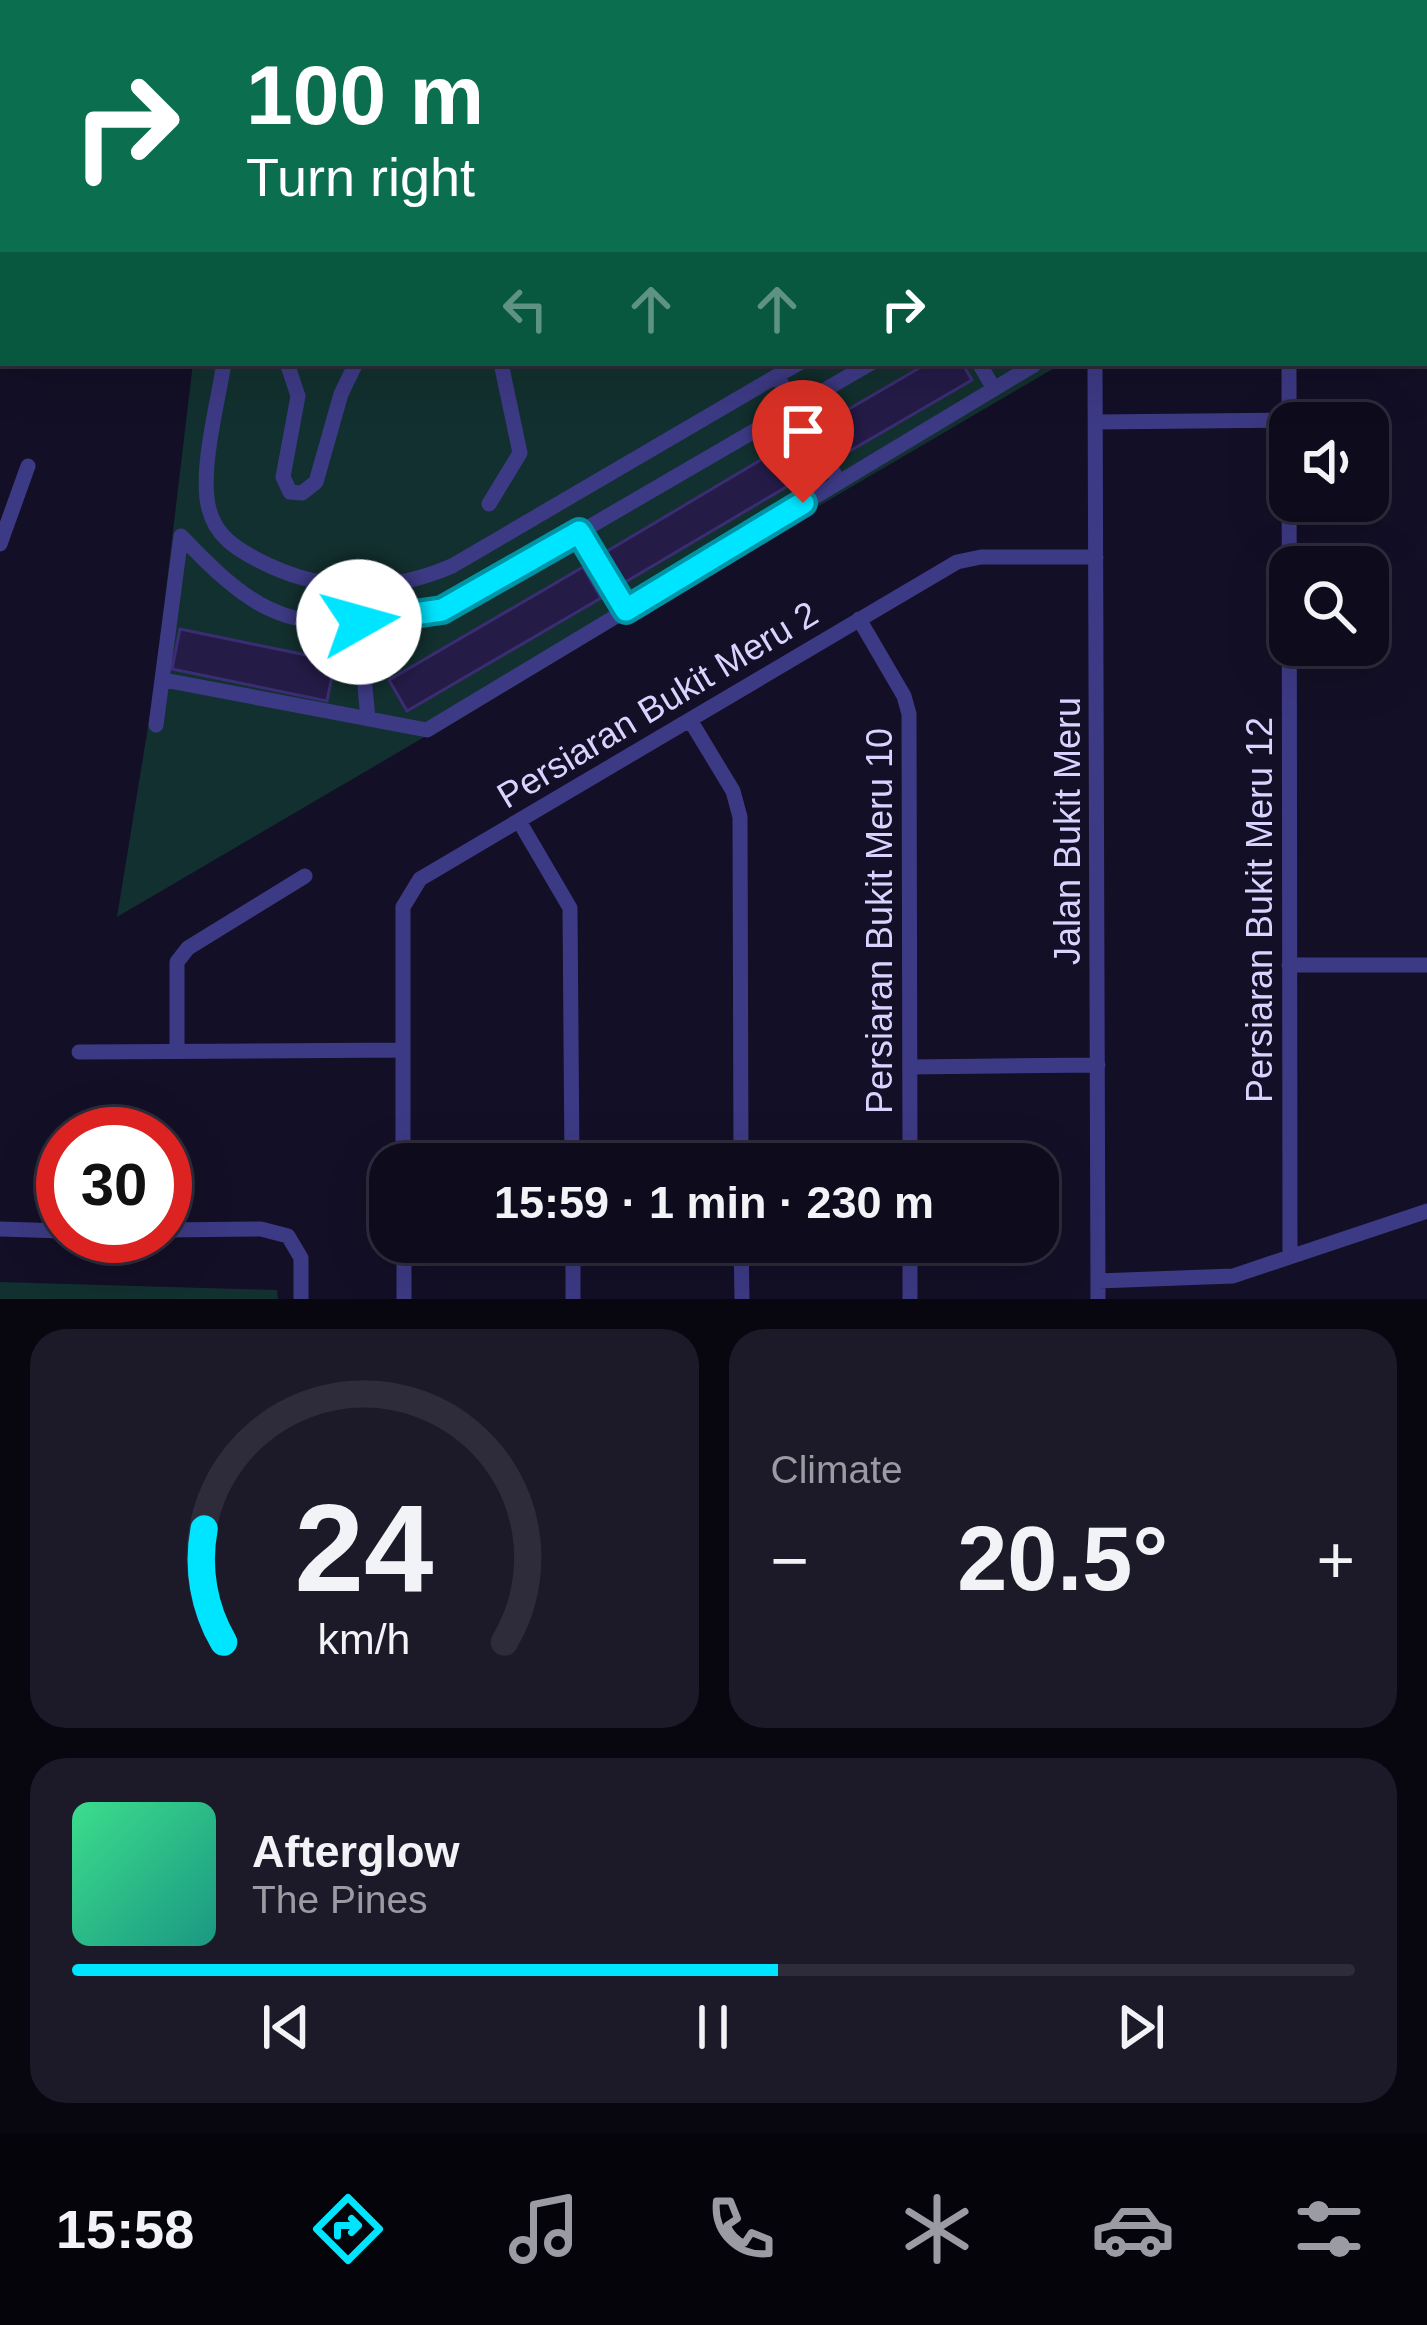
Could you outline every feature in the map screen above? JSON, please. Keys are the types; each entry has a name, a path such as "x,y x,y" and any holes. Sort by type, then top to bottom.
{"street":[{"path":"224,366 207,496 218,530 235,548 278,571 321,584 357,587 414,580 452,566 794,366"},
{"path":"288,366 298,396 283,478 290,492 302,493 316,482 341,394 355,366"},
{"path":"489,504 520,452 502,366"},
{"path":"156,725 181,536 255,604 303,623 359,622 442,610 866,366"},
{"path":"981,366 994,388"},
{"path":"164,680 427,730 1031,366"},
{"name":"Jalan Bukit Meru","path":"1095,366 1098,1299"},
{"name":"Persiaran Bukit Meru 12","path":"1289,366 1289,402"},
{"path":"777,376 838,482"},
{"path":"1096,422 1269,419"},
{"path":"0,544 28,466"},
{"name":"Persiaran Bukit Meru 12","path":"1289,522 1290,1257"},
{"path":"579,532 626,610"},
{"name":"Persiaran Bukit Meru 2","path":"403,1143 402,919 406,896 420,879 965,558 1096,556"},
{"path":"357,587 368,719"},
{"name":"Persiaran Bukit Meru 10","path":"859,620 904,696 909,714 910,1143"},
{"path":"690,720 733,791 740,817 741,1143"},
{"path":"519,821 570,908 572,1143"},
{"path":"177,1051 177,962 188,948 305,876"},
{"path":"1289,965 1427,965"},
{"path":"79,1052 403,1050"},
{"path":"910,1067 1098,1065"},
{"path":"1098,1281 1220,1278 1427,1211"},
{"path":"0,1229 36,1230"},
{"path":"192,1230 261,1229 288,1236 301,1258 302,1299"},
{"path":"404,1263 404,1299"},
{"path":"573,1263 573,1299"},
{"path":"741,1263 742,1299"},
{"path":"910,1263 910,1299"}],"green space":[{"path":"193,366 1058,366 117,917 154,690"},
{"path":"0,1282 277,1290 278,1299 0,1299"}],"building":[{"path":"923,366 964,366 972,380 836,459 818,427"},
{"path":"796,439 815,470 622,584 604,553"},
{"path":"583,567 601,598 407,711 389,680"},
{"path":"180,629 335,661 327,701 172,669"}],"route":[{"path":"359,622 442,610 579,532 626,610 803,503"}]}
